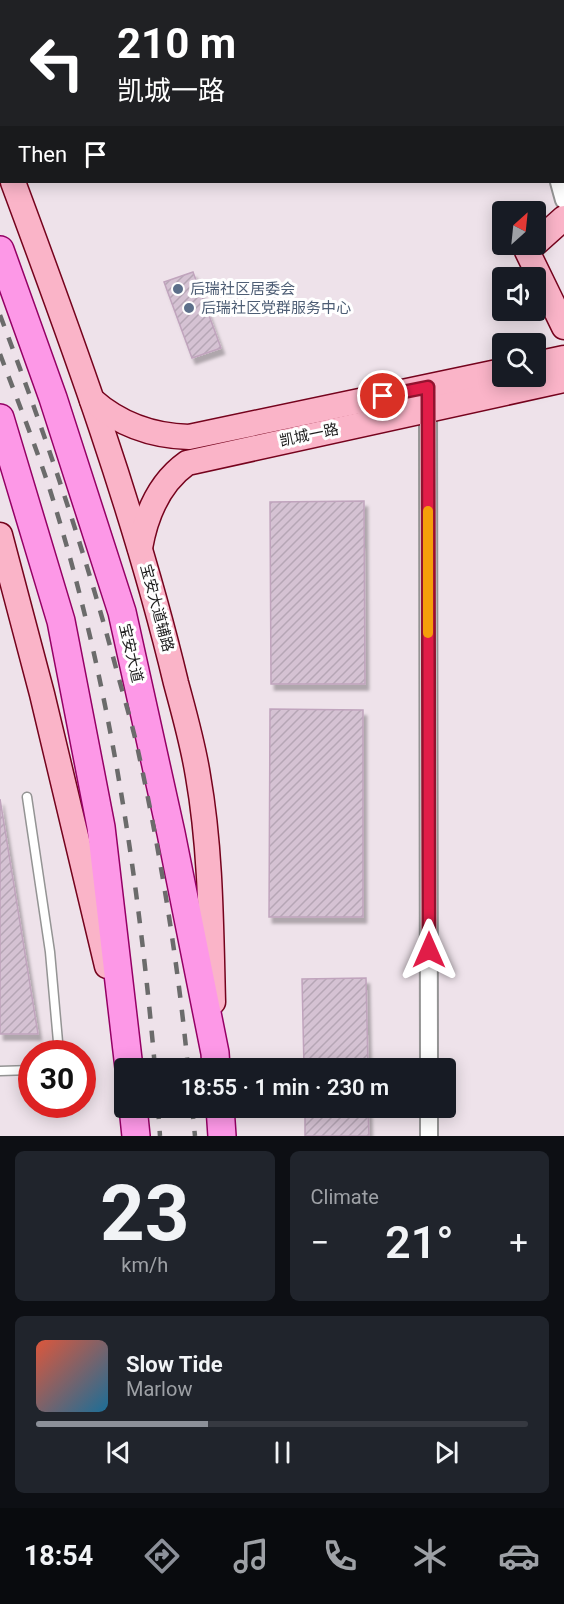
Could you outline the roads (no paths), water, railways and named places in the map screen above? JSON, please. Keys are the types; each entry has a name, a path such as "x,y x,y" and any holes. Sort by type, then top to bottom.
{"main road":[{"name":"宝安大道辅路","path":"13,183 92,400 140,548 163,627 198,775 208,858 216,1058"},
{"path":"546,234 564,218"},
{"name":"宝安大道","path":"0,250 53,398 122,612 171,833 216,1058"},
{"path":"529,255 564,327"},
{"path":"546,362 564,358"},
{"name":"凯城一路","path":"140,548 146,521 159,493 177,471 187,463 428,398 492,375"},
{"name":"凯城一路","path":"92,400 104,411 130,424 160,434 189,437 428,398 564,380"},
{"path":"0,418 61,621 101,827 128,1058"},
{"path":"0,535 45,706 128,1058"},
{"path":"134,1118 136,1136"},
{"path":"221,1118 222,1136"}],"street":[{"path":"559,183 564,200"},
{"path":"428,398 429,1058"},
{"path":"429,1118 429,1136"}],"lane":[{"path":"27,797 50,952 58,1040"},
{"path":"0,1071 18,1070"}],"railway":[{"path":"0,315 48,446 77,534 135,736 167,906 187,1058"},
{"path":"0,354 50,490 71,561 105,704 130,849 154,1058"},
{"path":"159,1118 160,1136"},
{"path":"193,1118 195,1136"}],"place":[{"name":"后瑞社区居委会","path":"178,289"},
{"name":"后瑞社区党群服务中心","path":"189,308"}]}
